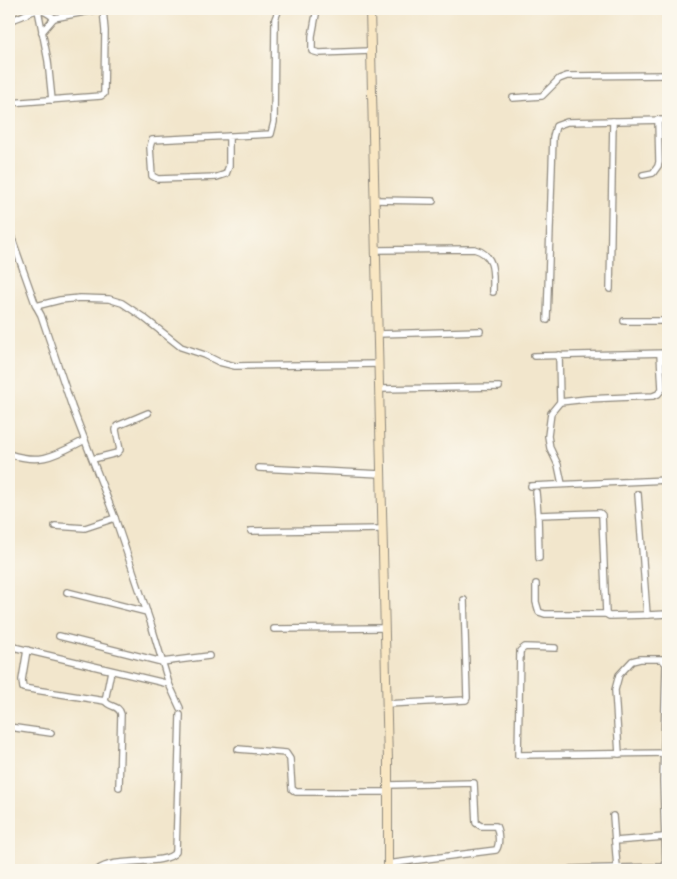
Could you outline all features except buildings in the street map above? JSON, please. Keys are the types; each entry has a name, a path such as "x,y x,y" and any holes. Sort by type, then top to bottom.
{"street":[{"path":"9,103 101,96 104,94 102,9 54,18 42,32"},
{"path":"229,136 229,166 226,174 217,177 158,179 152,176 150,147 152,140 229,136 271,134 274,122 275,20 279,9"},
{"path":"317,9 312,36 312,51 318,53 370,51"},
{"path":"238,749 286,752 290,759 292,789 296,792 388,788 474,783 476,823 481,826 496,826 498,829 499,847 496,850 387,867 388,788 370,9"},
{"path":"9,20 38,10 47,12 54,18"},
{"path":"38,10 48,61 52,100"},
{"path":"513,98 542,96 555,82 567,76 668,75"},
{"path":"643,175 653,173 658,166 658,120"},
{"path":"547,320 554,131 556,126 567,122 668,120"},
{"path":"610,289 613,121"},
{"path":"375,200 433,201"},
{"path":"9,230 36,306 41,315 72,407 115,518 169,684 180,708"},
{"path":"376,250 474,249 483,251 488,256 492,265 493,292"},
{"path":"36,306 60,300 80,298 110,299 122,303 144,316 181,347 219,362 235,366 379,364"},
{"path":"624,321 668,321"},
{"path":"378,334 480,332"},
{"path":"534,356 668,353"},
{"path":"560,402 658,394 662,389 660,354"},
{"path":"559,355 560,402 552,413 548,436 562,484"},
{"path":"380,389 499,387"},
{"path":"93,459 117,453 120,450 117,426 148,413"},
{"path":"10,457 24,459 49,458 85,440"},
{"path":"258,468 381,474"},
{"path":"531,486 668,480"},
{"path":"536,492 540,558"},
{"path":"638,494 647,615"},
{"path":"538,515 600,513 602,516 606,614"},
{"path":"55,526 85,528 115,518"},
{"path":"251,530 382,529"},
{"path":"536,584 536,602 539,612 545,614 606,614 609,616 668,614"},
{"path":"67,592 147,612"},
{"path":"386,704 466,700 464,600"},
{"path":"274,629 384,628"},
{"path":"59,636 162,662 210,656"},
{"path":"9,646 169,684"},
{"path":"556,648 525,647 520,651 518,755 666,753"},
{"path":"27,650 22,680 24,688 105,701 118,708 121,714 119,787"},
{"path":"571,869 666,868 664,837 666,664 662,660 640,659 632,661 619,675 616,682 619,754"},
{"path":"105,701 111,671"},
{"path":"98,870 108,865 173,856 176,852 180,716"},
{"path":"9,727 51,733"},
{"path":"614,816 617,868"},
{"path":"615,841 664,837"}]}
